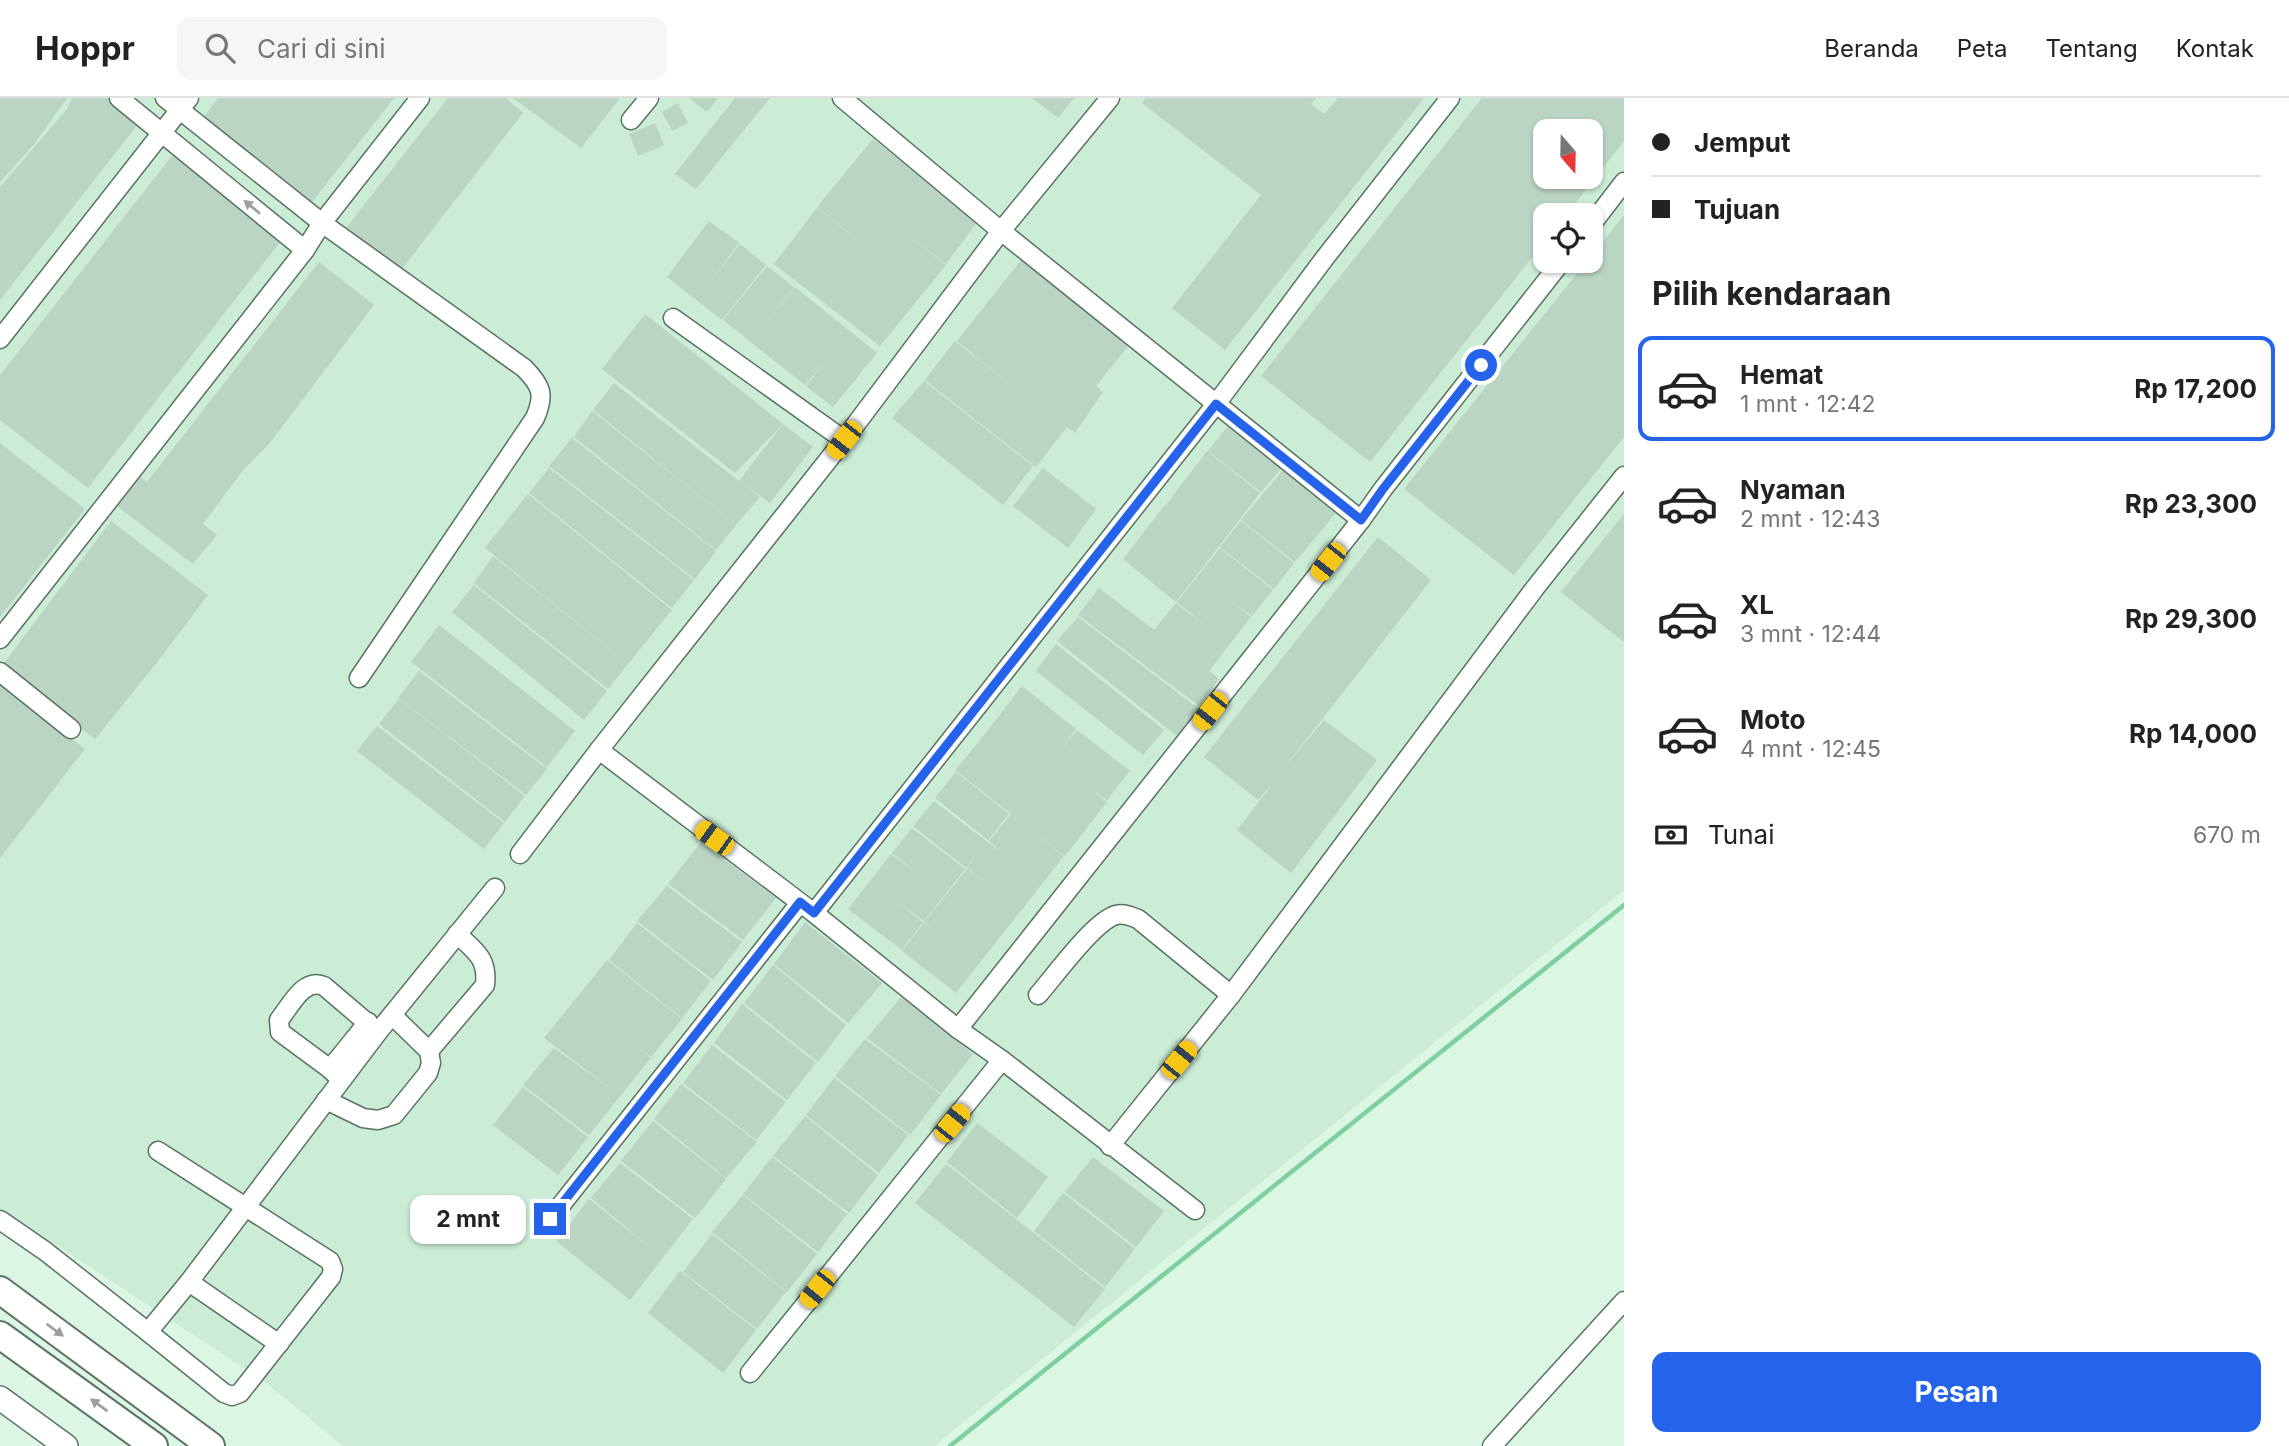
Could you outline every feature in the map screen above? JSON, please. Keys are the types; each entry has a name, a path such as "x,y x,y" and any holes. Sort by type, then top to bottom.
{"highway":[{"path":"0,1290 211,1446"},
{"path":"0,1335 154,1446"}],"main road":[{"path":"0,1398 66,1446"}],"street":[{"path":"119,98 305,250"},
{"path":"164,98 185,104 322,223 535,378 542,401 535,418 359,678"},
{"path":"0,639 421,98"},
{"path":"631,120 649,98"},
{"path":"520,854 844,440 1010,221 1110,98"},
{"path":"550,1219 807,908 1216,404 1324,259 1450,98"},
{"path":"0,339 185,104"},
{"path":"849,104 1010,221 1216,404 1361,520"},
{"path":"1603,209 1624,182"},
{"path":"958,1029 1361,520 1553,273"},
{"path":"673,318 844,440"},
{"path":"1110,1146 1231,995 1535,588 1624,476"},
{"path":"0,671 71,729"},
{"path":"599,750 1195,1210"},
{"path":"148,1332 326,1100 336,1075 373,1027 392,1015 495,888"},
{"path":"1038,995 1072,954 1104,922 1116,915 1127,915 1138,919 1231,995"},
{"path":"429,1051 485,985 487,972 482,958 457,934"},
{"path":"336,1075 280,1031 279,1020 307,985 319,984 373,1027"},
{"path":"326,1100 363,1118 378,1120 394,1115 428,1073 431,1063 429,1051 392,1015"},
{"path":"750,1373 1002,1060"},
{"path":"0,1220 45,1251 224,1393 232,1396 240,1394 331,1277 333,1269 330,1261 158,1151"},
{"path":"189,1282 279,1344"},
{"path":"1492,1446 1622,1306"}],"shaded area":[{"path":"0,98 1624,98 1624,890 934,1446 343,1446 265,1382 0,1208"}],"building":[{"path":"0,98 67,98 35,143 0,182"},
{"path":"72,98 108,98 139,123 0,300 0,187 67,109"},
{"path":"218,98 394,98 312,202 203,118"},
{"path":"448,98 506,98 523,113 401,270 346,228"},
{"path":"513,98 620,98 581,148"},
{"path":"689,98 718,98 707,112"},
{"path":"735,98 770,98 696,189 675,174"},
{"path":"1032,98 1074,98 1058,118"},
{"path":"1146,98 1316,98 1311,104 1324,114 1338,98 1424,98 1225,350 1172,308 1261,195 1142,103"},
{"path":"1482,98 1624,98 1624,141 1603,168 1603,119 1533,119 1533,189 1586,189 1575,203 1533,203 1533,256 1370,462 1261,376"},
{"path":"678,103 688,123 672,131 662,112"},
{"path":"655,123 664,145 638,156 629,134"},
{"path":"873,139 978,221 946,264 900,229 946,265 880,346 774,264 817,208 864,245 817,207"},
{"path":"175,152 284,237 88,488 0,420 0,375"},
{"path":"1624,215 1624,437 1514,575 1404,489 1577,273 1603,273 1603,242"},
{"path":"709,221 739,243 707,286 740,244 766,265 722,320 667,277"},
{"path":"1021,260 1129,345 1096,386 1103,392 1075,433 1067,427 1036,467 925,380 955,341 1016,389 957,341"},
{"path":"319,262 374,305 270,443 243,470 203,524 217,535 193,564 114,504 137,474 147,482"},
{"path":"767,266 794,287 760,330 795,287 877,353 833,407 806,386 826,360 805,385 723,320"},
{"path":"645,314 783,424 735,473 602,369"},
{"path":"924,381 1033,466 1003,505 892,418"},
{"path":"614,383 739,481 783,424 813,447 770,503 743,483 760,497 736,525 593,410"},
{"path":"592,411 736,525 716,550 574,437"},
{"path":"1231,422 1285,464 1261,492 1208,451"},
{"path":"572,438 716,551 695,579 549,466"},
{"path":"0,443 85,509 0,617"},
{"path":"1207,451 1260,493 1176,602 1123,559 1165,505 1179,515 1166,505"},
{"path":"1287,465 1340,508 1295,562 1241,520"},
{"path":"549,468 694,580 672,608 529,493"},
{"path":"1043,468 1096,509 1068,548 1013,506"},
{"path":"528,494 672,610 628,664 485,548"},
{"path":"1624,514 1624,642 1561,592"},
{"path":"111,521 208,595 95,739 1,667"},
{"path":"1241,521 1294,563 1274,589 1220,547"},
{"path":"1378,537 1431,580 1280,773 1324,720 1377,760 1291,873 1237,830 1275,781 1258,800 1204,757"},
{"path":"1220,548 1273,590 1252,616 1231,601 1251,617 1209,671 1219,679 1199,706 1078,615 1099,588 1154,630 1176,603 1214,633 1177,602"},
{"path":"493,556 628,664 608,689 474,583"},
{"path":"474,585 607,691 584,720 452,612"},
{"path":"1078,617 1199,709 1177,736 1057,641"},
{"path":"439,625 575,731 547,767 411,662"},
{"path":"1056,644 1164,730 1143,755 1036,671"},
{"path":"419,671 547,769 526,795 398,698"},
{"path":"0,685 85,749 0,858"},
{"path":"1022,686 1076,729 1060,751 1077,730 1130,771 1107,800 1091,789 1107,802 1065,856 1026,826 1064,856 956,993 902,951 924,923 935,931 924,922 967,869 994,889 967,868 977,854 966,868 913,826 934,801 1006,856 989,841 1011,814 955,770"},
{"path":"399,699 525,796 505,822 379,724"},
{"path":"377,726 504,823 484,849 357,751"},
{"path":"956,772 1009,814 988,840 935,798"},
{"path":"912,828 965,869 924,921 897,902 923,922 902,950 848,909 891,854 916,872 892,853"},
{"path":"701,842 776,898 743,940 668,884"},
{"path":"667,886 742,942 713,980 637,921"},
{"path":"805,922 882,983 848,1023 774,964"},
{"path":"637,923 711,981 682,1018 609,960"},
{"path":"607,960 682,1019 651,1057 631,1042 651,1058 589,1135 523,1085 554,1048 615,1092 544,1038"},
{"path":"773,965 846,1025 818,1062 744,1003"},
{"path":"901,997 973,1054 941,1094 867,1038"},
{"path":"742,1004 816,1063 787,1100 714,1043"},
{"path":"865,1039 941,1095 910,1135 835,1076"},
{"path":"712,1045 786,1102 756,1140 683,1083"},
{"path":"834,1078 908,1135 879,1173 806,1115"},
{"path":"681,1084 757,1142 726,1178 654,1119"},
{"path":"523,1087 588,1137 558,1175 493,1125"},
{"path":"805,1116 878,1175 849,1213 773,1156"},
{"path":"653,1121 726,1179 695,1218 621,1161"},
{"path":"977,1123 1048,1177 1017,1218 947,1162"},
{"path":"772,1157 847,1214 818,1252 743,1194"},
{"path":"1093,1157 1164,1211 1136,1247 1065,1192"},
{"path":"620,1163 693,1219 630,1300 556,1241 589,1199 657,1253 591,1198"},
{"path":"946,1164 1105,1289 1074,1327 915,1203"},
{"path":"1063,1193 1135,1249 1105,1287 1034,1231"},
{"path":"743,1195 817,1254 787,1292 712,1232"},
{"path":"712,1234 786,1292 757,1329 683,1272"},
{"path":"680,1271 756,1330 723,1373 648,1313"}],"waterway":[{"path":"950,1446 1624,905"}],"route":[{"path":"550,1219 800,902 814,913 1216,404 1361,520 1481,365"}]}
